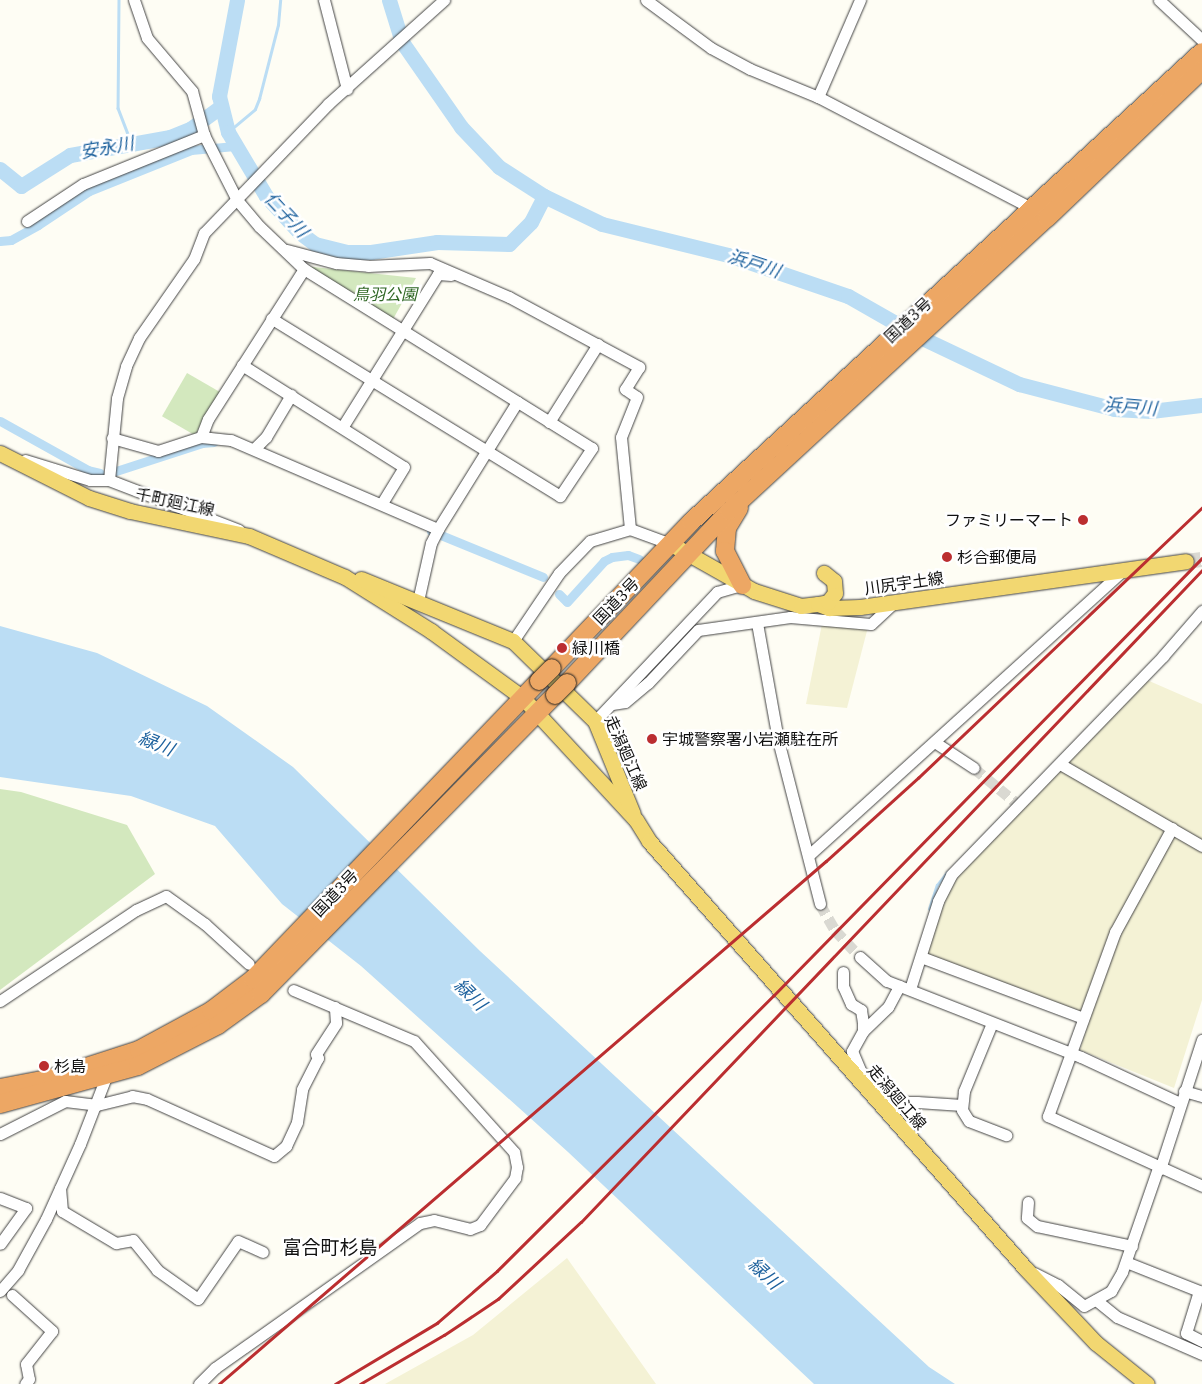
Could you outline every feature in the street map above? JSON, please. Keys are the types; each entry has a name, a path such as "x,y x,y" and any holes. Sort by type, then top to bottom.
{"highway":[{"name":"国道3号","path":"0,1104 106,1077 155,1058 218,1025 261,994 297,961 561,689 678,549 754,488 967,266 1202,52"},
{"name":"国道3号","path":"0,1088 94,1066 160,1040 211,1011 253,979 552,668 880,358 985,276 1202,70"},
{"path":"742,585 727,560 725,542 735,513 754,488"}],"main road":[{"name":"千町廻江線","path":"1,454 89,498 122,509 249,536 345,576 367,581 418,601 513,641"},
{"name":"川尻宇土線","path":"678,549 742,585 794,605 818,604 829,608 895,602 1186,561"},
{"path":"818,604 828,602 835,593 834,581 824,573"},
{"name":"千町廻江線","path":"345,576 431,631 520,702"},
{"name":"走潟廻江線","path":"513,641 595,721 636,820 649,841 860,1076 1025,1268 1096,1343 1147,1384"},
{"name":"走潟廻江線","path":"520,702 636,820"}],"street":[{"path":"134,0 147,38 192,91 204,135 237,200 260,227 286,249 304,270 592,448 560,496 371,381 272,318"},
{"path":"324,0 347,89"},
{"path":"646,0 711,48 750,69 818,96 1032,208 1047,218"},
{"path":"818,96 860,0"},
{"path":"1159,0 1202,40"},
{"path":"108,480 117,398 139,338 194,259 204,233 214,219 237,200 279,158 328,104 357,80 442,1"},
{"path":"27,221 82,184 204,135"},
{"path":"286,249 336,263 368,266 430,263 509,296 639,367 625,390 637,397 621,437 630,529"},
{"path":"201,437 202,429 304,270"},
{"path":"343,426 438,274 457,275"},
{"path":"549,422 598,344"},
{"path":"242,365 343,426 404,467 382,504"},
{"path":"254,450 266,437 291,395"},
{"path":"418,601 431,543 517,402"},
{"path":"112,438 158,451 201,437 231,440 438,529"},
{"path":"1,454 90,480 108,480 222,521 249,536"},
{"path":"513,641 559,573 581,548 590,541 630,529 678,549"},
{"path":"810,855 1123,570"},
{"path":"595,721 717,592 742,585"},
{"path":"612,704 625,702 648,683 698,630 790,617 871,624 895,602"},
{"path":"962,1105 904,1102 899,1108 860,1076 852,1051 863,1031 888,1007 905,987 921,957 938,901 951,875 1060,764 1202,611"},
{"path":"757,623 778,740 810,855 820,904"},
{"path":"936,742 974,768"},
{"path":"1060,764 1202,846"},
{"path":"1172,828 1121,918 1082,1018 1071,1055 1048,1116 1202,1186"},
{"path":"0,1001 136,910 166,896 206,924 249,964"},
{"path":"860,957 886,982 905,987 1071,1055 1180,1103"},
{"path":"921,957 1082,1018"},
{"path":"843,972 843,986 851,1004 861,1010 863,1031"},
{"path":"199,1384 215,1368 420,1223 434,1220 470,1229 480,1224 515,1178 517,1167 514,1152 414,1041 293,990"},
{"path":"0,1134 65,1101 97,1105 132,1096 147,1099 274,1156 286,1146 297,1122 302,1089 318,1058 316,1054 336,1024 336,1007"},
{"path":"992,1023 964,1091 962,1105 969,1121 1006,1134"},
{"path":"1025,1268 1058,1286 1080,1305 1084,1306 1111,1292 1132,1246 1202,1040"},
{"path":"0,1291 18,1270 46,1219 97,1105 106,1077"},
{"path":"1184,1091 1202,1096"},
{"path":"60,1188 62,1211 116,1243 133,1240 157,1270 198,1299 238,1241 263,1252"},
{"path":"0,1198 26,1208 0,1244"},
{"path":"1028,1202 1027,1218 1037,1226 1132,1246"},
{"path":"1126,1262 1199,1291 1186,1333 1202,1341"},
{"path":"12,1295 52,1331 26,1364 29,1379 25,1384"},
{"path":"1096,1300 1117,1317 1202,1354"}],"shaded area":[{"path":"822,624 868,627 847,708 806,704"},
{"path":"1147,680 1202,704 1202,1000 1174,1088 1080,1050 1089,1019 926,956 943,899 962,870"},
{"path":"567,1258 656,1384 385,1384 473,1335"}],"green space":[{"name":"鳥羽公園","path":"304,266 416,278 392,321"},
{"path":"187,373 220,392 195,435 162,416"},
{"path":"0,789 21,792 127,825 155,874 0,990"}],"water":[{"name":"緑川","path":"0,626 97,653 207,706 293,767 480,951 929,1367 955,1384 814,1384 568,1152 361,966 282,904 215,826 131,796 0,777"}],"waterway":[{"path":"119,0 118,108 132,145"},
{"name":"仁子川","path":"237,0 219,96 228,132 266,196 299,232 315,244 346,252 371,252 437,242 509,244 531,222 544,196"},
{"path":"228,132 255,109 259,99 278,25 280,0"},
{"name":"浜戸川","path":"389,0 402,42 461,127 499,167 544,196 602,224 728,255 848,296 920,337 1019,384 1114,409 1151,411 1202,405"},
{"name":"安永川","path":"0,169 21,186 70,155 170,137 190,129 220,107"},
{"path":"0,241 11,240 38,225 89,191 191,150 235,146"},
{"path":"0,421 88,470 100,473"},
{"path":"116,471 202,443 214,442"},
{"path":"431,531 543,577"},
{"path":"559,594 567,602 604,561 612,557 628,555 639,559"},
{"path":"929,909 937,885 947,872"}],"tunnel":[{"path":"1186,561 1202,559"},
{"path":"974,768 1019,805"},
{"path":"820,904 835,930 860,957"}],"railway":[{"path":"219,1384 826,861 918,778 1202,508"},
{"path":"335,1384 437,1323 497,1271 773,996 1202,558"},
{"path":"360,1384 444,1335 498,1299 581,1222 1202,570"}],"place":[{"name":"ファミリーマート","path":"1083,520"},
{"name":"杉合郵便局","path":"947,557"},
{"name":"緑川橋","path":"562,648"},
{"name":"宇城警察署小岩瀬駐在所","path":"652,739"},
{"name":"杉島","path":"44,1066"}],"district":[{"name":"富合町杉島","path":"330,1248"}]}
